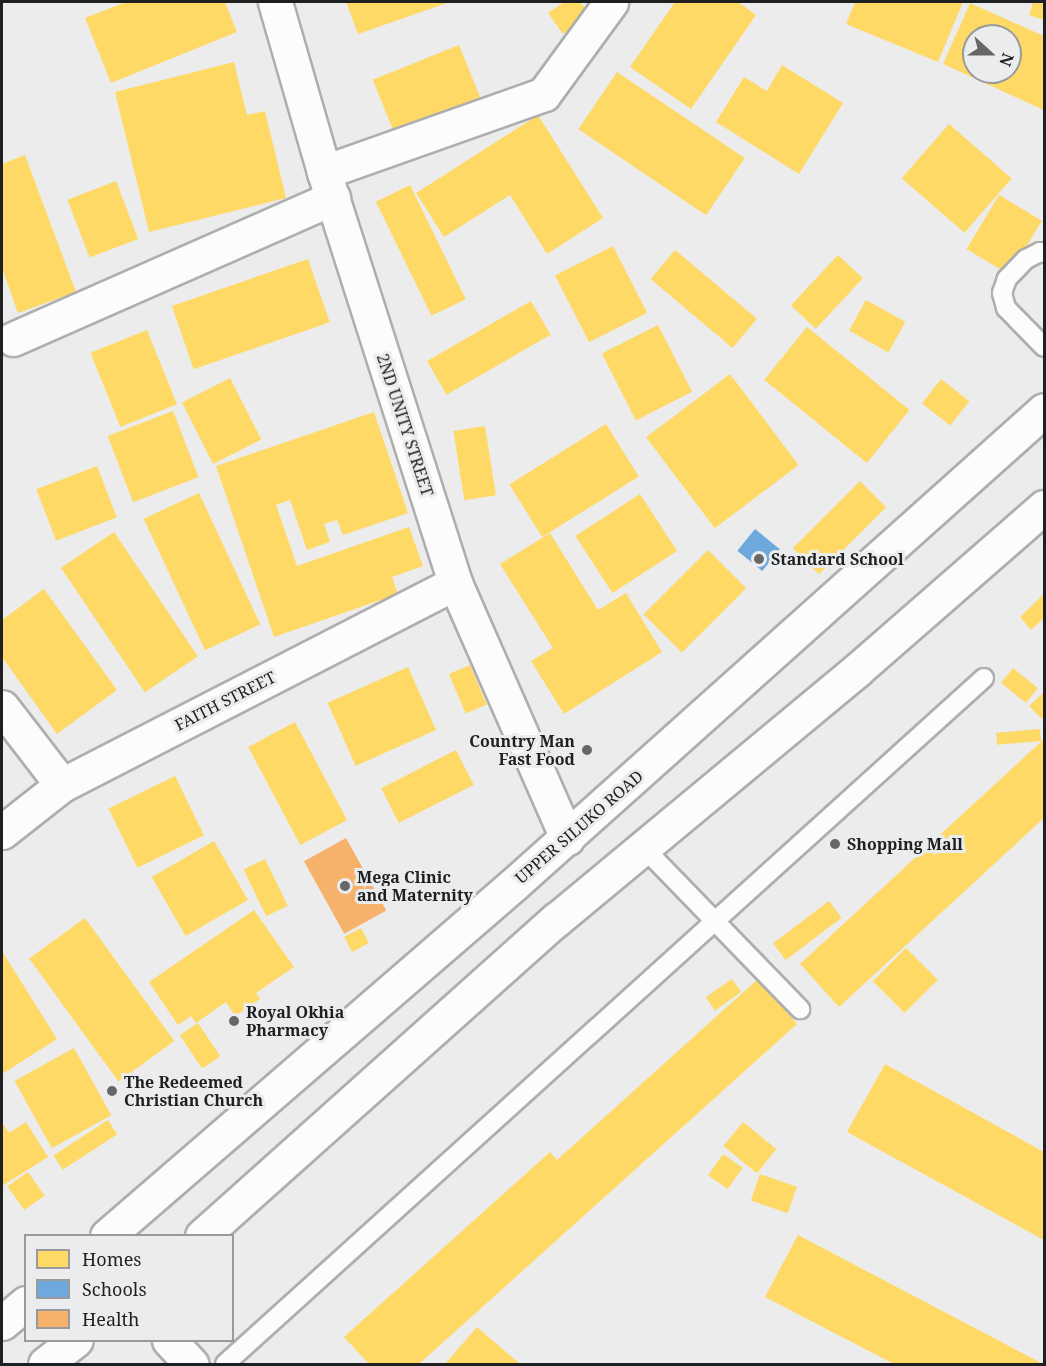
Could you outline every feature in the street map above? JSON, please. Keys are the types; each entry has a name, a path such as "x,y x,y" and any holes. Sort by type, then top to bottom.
{"main road":[{"name":"2ND UNITY STREET","path":"275,2 328,185 455,583 567,838"},
{"path":"13,339 328,185 544,94 611,2"},
{"name":"UPPER SILUKO ROAD","path":"109,1234 567,838 1044,410"},
{"path":"204,1234 643,847 857,670 1044,507"},
{"name":"FAITH STREET","path":"2,832 62,785 455,583"},
{"path":"2,707 62,785"},
{"path":"2,1323 24,1305"},
{"path":"45,1365 75,1342"},
{"path":"171,1342 191,1365"}],"lane":[{"path":"1044,253 1040,252 1026,259 1007,279 1002,293 1006,308 1044,347"},
{"path":"225,1365 712,920 984,678"},
{"path":"643,847 801,1009"}],"building: Homes":[{"path":"126,2 225,2 237,32 111,83 85,18"},
{"path":"346,2 450,2 358,34"},
{"path":"564,2 580,2 590,15 563,34 548,13"},
{"path":"675,2 738,2 756,15 691,109 630,67"},
{"path":"855,2 963,2 938,62 846,24"},
{"path":"1033,2 1044,2 1044,20 1029,15"},
{"path":"970,3 1017,24 962,24 962,73 943,64"},
{"path":"1022,26 1044,36 1044,110 987,84 1022,84"},
{"path":"459,45 480,98 394,133 373,80"},
{"path":"234,62 247,115 265,111 286,198 149,232 115,92"},
{"path":"782,65 843,103 799,174 716,122 744,77 767,91"},
{"path":"617,72 745,158 706,215 578,129"},
{"path":"538,115 603,218 547,254 510,195 444,237 416,193"},
{"path":"949,124 1012,178 964,233 902,178"},
{"path":"25,155 76,292 18,313 2,268 2,164"},
{"path":"116,181 138,239 90,258 67,200"},
{"path":"410,185 466,299 432,316 376,202"},
{"path":"999,195 1042,221 1009,275 967,249"},
{"path":"613,246 647,313 589,342 555,276"},
{"path":"675,250 757,319 733,348 651,279"},
{"path":"838,255 863,278 816,329 791,305"},
{"path":"308,259 330,322 194,369 172,306"},
{"path":"866,300 905,322 888,352 849,331"},
{"path":"531,301 550,335 447,395 427,361"},
{"path":"658,325 692,392 636,420 602,354"},
{"path":"807,327 910,410 867,463 764,380"},
{"path":"147,330 177,404 120,427 90,353"},
{"path":"730,374 799,465 715,528 646,437"},
{"path":"230,378 261,439 213,464 182,403"},
{"path":"941,379 969,401 950,426 922,403"},
{"path":"173,411 198,477 133,502 108,436"},
{"path":"374,412 408,513 343,535 337,520 324,524 330,542 307,550 290,500 276,505 297,566 409,527 423,566 392,577 398,594 274,637 216,466"},
{"path":"606,424 639,477 542,537 509,484"},
{"path":"485,426 496,495 464,500 453,431"},
{"path":"97,466 117,517 56,541 36,489"},
{"path":"860,481 886,507 819,574 793,548"},
{"path":"199,493 260,624 205,650 144,519"},
{"path":"640,494 677,551 612,593 575,536"},
{"path":"114,532 198,656 145,692 61,568"},
{"path":"550,533 598,610 626,593 662,652 564,714 531,661 553,648 500,564"},
{"path":"708,550 746,588 682,653 644,614"},
{"path":"44,589 117,690 57,734 2,657 2,620"},
{"path":"1044,594 1044,618 1031,630 1020,617"},
{"path":"470,665 487,705 466,714 449,674"},
{"path":"408,667 436,730 356,766 328,703"},
{"path":"1013,668 1038,688 1026,703 1001,683"},
{"path":"1043,693 1044,716 1042,719 1029,706"},
{"path":"295,722 347,820 300,845 248,747"},
{"path":"1040,729 1041,741 997,745 996,733"},
{"path":"1044,739 1044,818 839,1007 800,964"},
{"path":"456,750 474,785 399,823 381,788"},
{"path":"175,776 204,835 137,868 108,808"},
{"path":"214,841 248,900 186,936 152,877"},
{"path":"265,859 288,906 266,916 243,870"},
{"path":"829,901 842,918 786,960 773,943"},
{"path":"254,910 294,967 256,993 260,999 235,1016 226,1002 196,1023 191,1016 178,1025 149,982"},
{"path":"85,918 174,1041 119,1082 29,959"},
{"path":"361,928 369,943 352,952 344,937"},
{"path":"906,948 938,980 905,1013 873,981"},
{"path":"2,951 57,1039 2,1074"},
{"path":"732,979 741,992 715,1010 706,997"},
{"path":"758,979 797,1024 419,1364 369,1364 344,1337 550,1152 557,1160"},
{"path":"198,1023 220,1056 202,1068 180,1035"},
{"path":"74,1048 111,1115 52,1148 15,1081"},
{"path":"885,1064 1044,1152 1044,1240 847,1132"},
{"path":"108,1120 117,1134 63,1170 53,1155"},
{"path":"2,1122 9,1133 26,1122 48,1157 2,1186"},
{"path":"743,1122 776,1149 757,1173 723,1146"},
{"path":"723,1154 743,1168 728,1189 708,1175"},
{"path":"28,1172 45,1196 24,1210 8,1186"},
{"path":"760,1174 797,1187 788,1213 751,1200"},
{"path":"798,1235 1043,1364 894,1364 765,1297"},
{"path":"477,1327 520,1364 445,1364"}],"building: Schools":[{"path":"755,529 780,549 762,571 737,551"}],"building: Health":[{"name":"Mega Clinic and Maternity","path":"346,838 386,911 344,934 304,861"}],"place":[{"name":"Standard School","path":"759,559"},
{"name":"Country Man Fast Food","path":"587,750"},
{"name":"Shopping Mall","path":"835,844"},
{"name":"Mega Clinic and Maternity","path":"345,886"},
{"name":"Royal Okhia Pharmacy","path":"234,1021"},
{"name":"The Redeemed Christian Church","path":"112,1091"}]}
